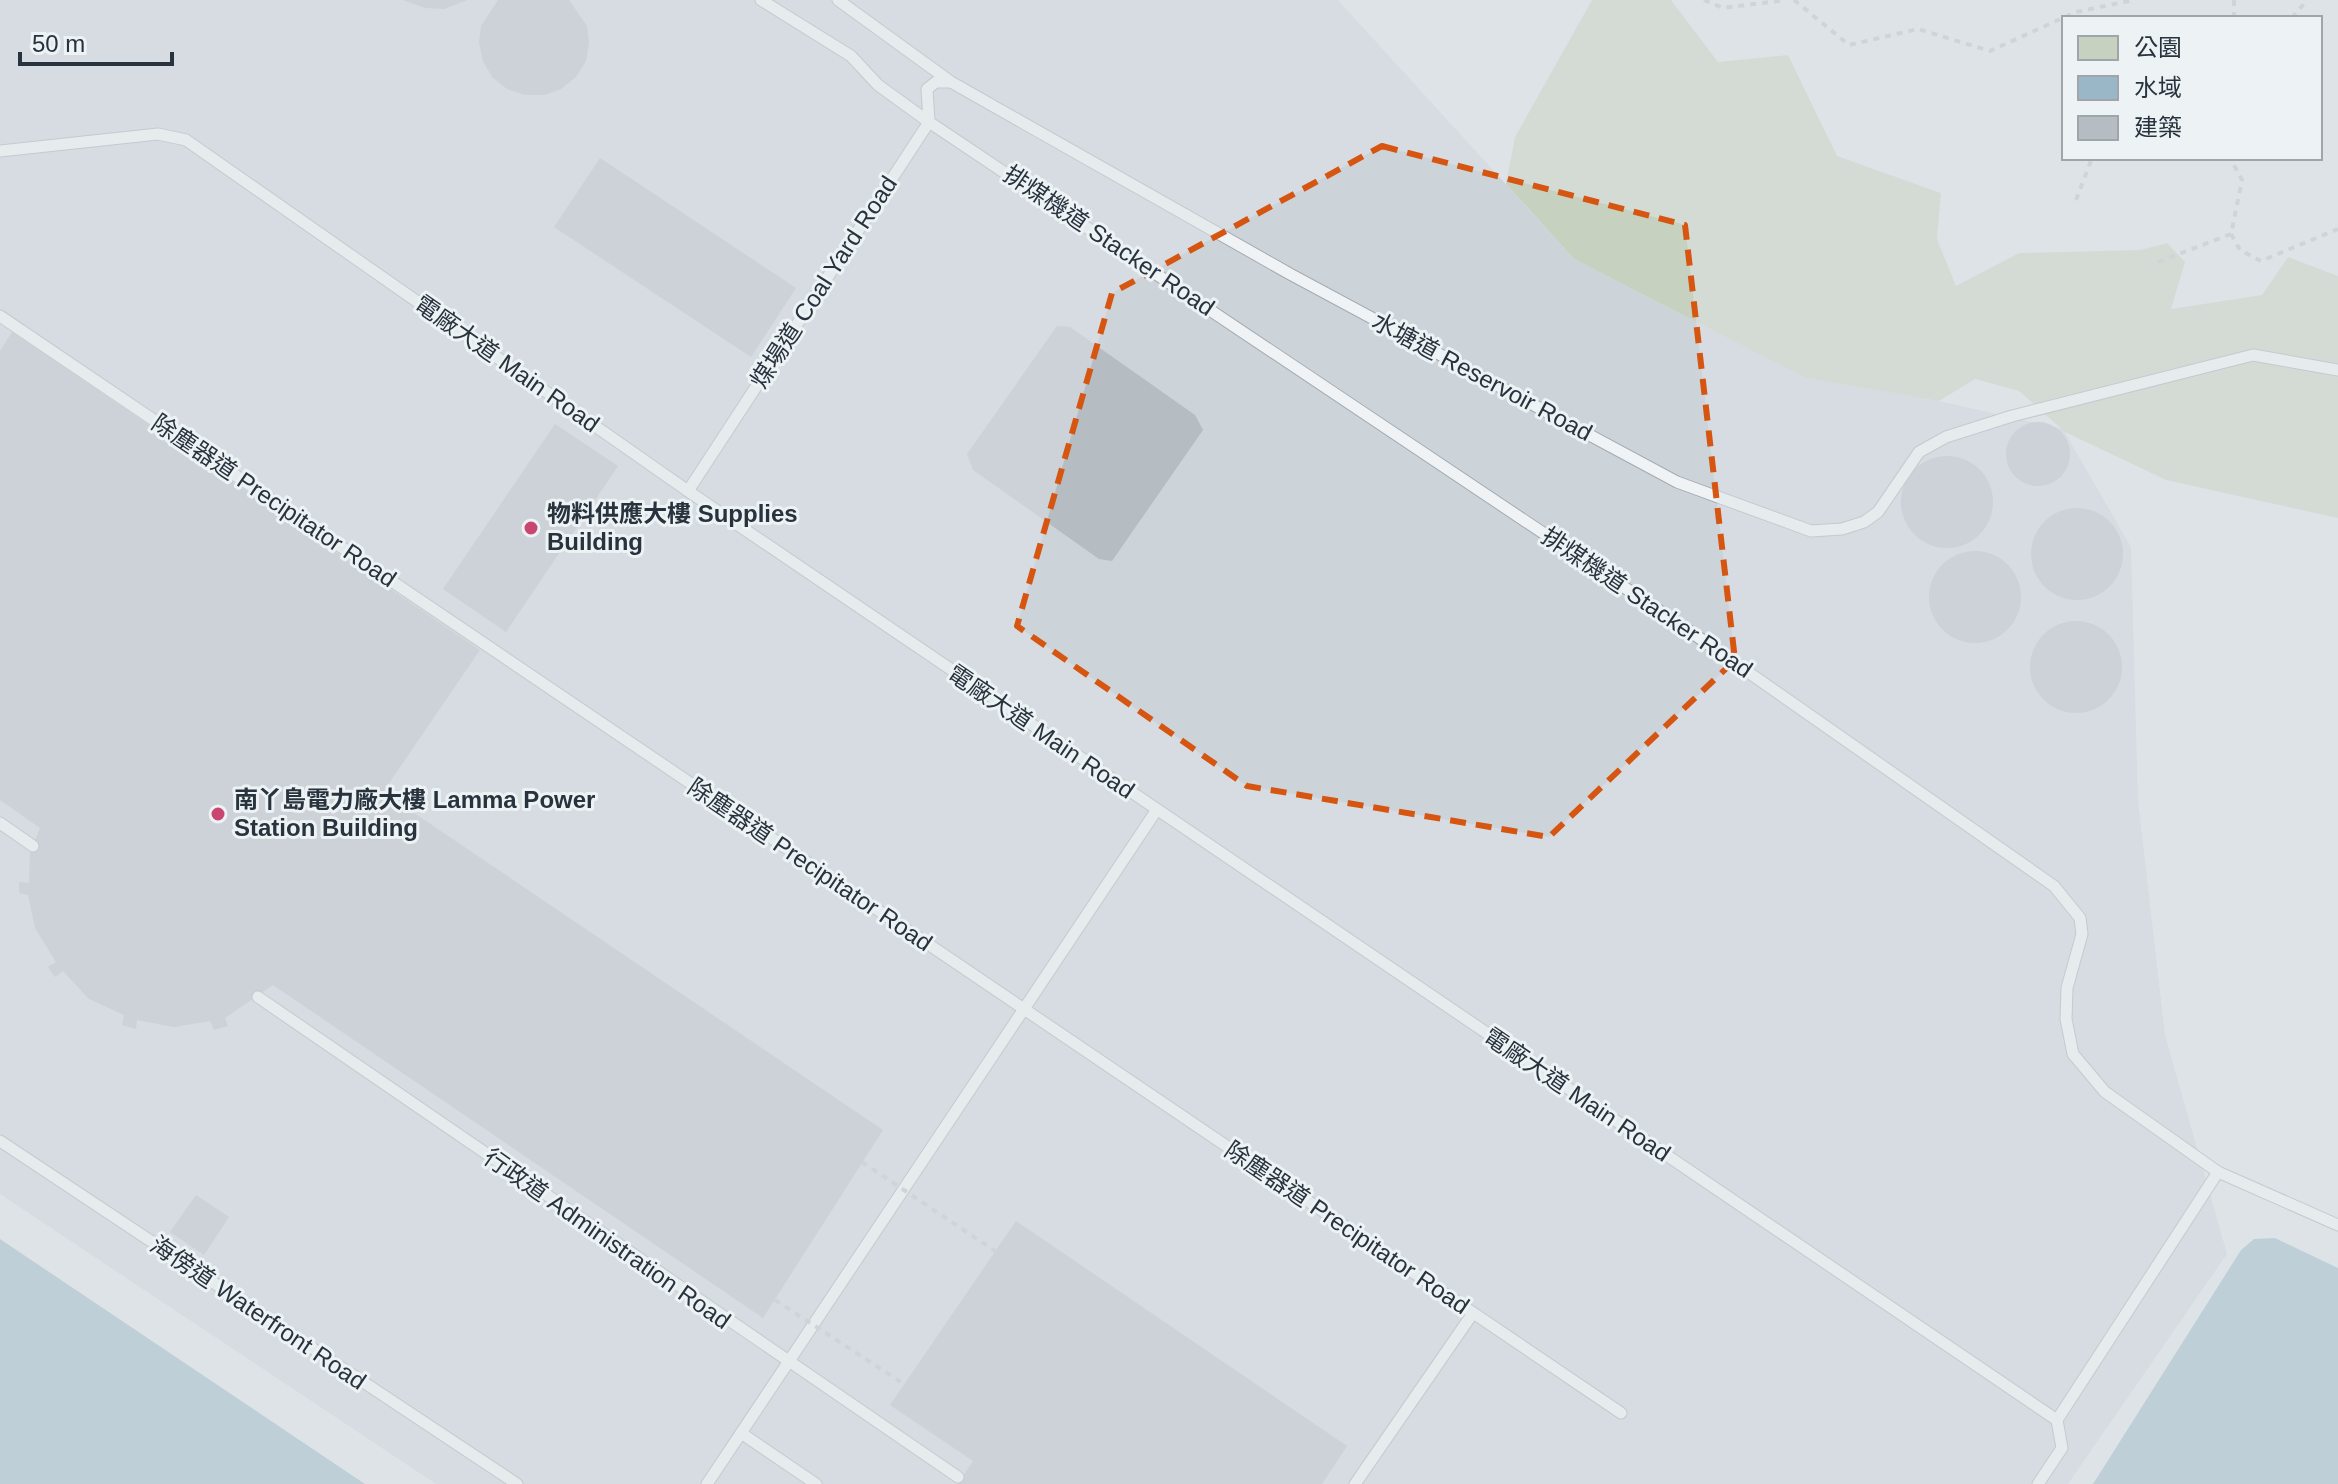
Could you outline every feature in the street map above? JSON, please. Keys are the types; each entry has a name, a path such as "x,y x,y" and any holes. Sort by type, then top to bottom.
{"lane":[{"name":"排煤機道 Stacker Road","path":"761,0 851,56 878,85 929,122 1688,630 2054,886 2080,918 2082,934 2067,988 2066,1019 2073,1054 2105,1092 2218,1172 2338,1225"},
{"name":"水塘道 Reservoir Road","path":"838,0 951,82 1290,274 1677,482 1811,531 1842,529 1864,522 1878,512 1919,452 1946,437 2012,416 2253,355 2338,370"},
{"name":"煤場道 Coal Yard Road","path":"688,491 929,122 927,89 936,82 951,82"},
{"name":"電廠大道 Main Road","path":"0,151 158,134 186,140 688,491 2057,1420"},
{"name":"除塵器道 Precipitator Road","path":"0,316 1621,1413"},
{"path":"707,1484 1156,811"},
{"path":"0,823 33,846"},
{"name":"行政道 Administration Road","path":"258,997 788,1364 958,1477"},
{"name":"海傍道 Waterfront Road","path":"0,1141 517,1484"},
{"path":"2038,1484 2062,1448 2057,1420 2218,1172"},
{"path":"1355,1484 1473,1313"},
{"path":"741,1433 816,1484"}],"path":[{"path":"1704,0 1723,8 1785,0"},
{"path":"1794,0 1849,45 1918,29 1990,51 2062,18"},
{"path":"2067,16 2134,0"},
{"path":"2294,16 2306,0"},
{"path":"2076,200 2091,160"},
{"path":"2231,160 2242,180 2231,234 2240,250 2261,261 2338,229"},
{"path":"2158,262 2231,234"},
{"path":"862,1162 995,1251"},
{"path":"775,1300 904,1384"}],"highlighted area":[{"path":"1382,146 1685,225 1735,660 1549,837 1247,786 1017,626 1112,293"}],"shaded area":[{"path":"0,0 1338,0 1574,259 1805,378 1939,401 2063,429 2131,547 2138,800 2165,1035 2227,1254 2068,1484 436,1484 0,1194"}],"green space":[{"path":"1592,0 1671,0 1718,62 1788,55 1837,156 1941,193 1937,239 1956,286 2019,253 2140,250 2167,243 2185,262 2171,309 2262,295 2288,257 2338,276 2338,518 2166,480 2065,432 2019,391 1975,379 1939,401 1805,378 1574,259 1506,184 1515,137"}],"water":[{"path":"2275,1238 2338,1268 2338,1484 2093,1484 2241,1250 2254,1239"},
{"path":"0,1239 365,1484 0,1484"}],"building":[{"path":"403,0 467,0 444,9 425,8"},
{"path":"498,0 569,0 587,26 589,43 586,61 576,77 561,89 544,95 525,95 507,89 492,77 483,61 479,43 481,26"},
{"path":"600,158 796,288 751,357 554,227"},
{"path":"1057,326 1070,327 1195,415 1203,430 1112,561 1099,559 973,470 967,454"},
{"name":"南丫島電力廠大樓 Lamma Power Station Building","path":"12,332 480,650 383,792 883,1130 763,1318 273,985 225,1018 228,1026 214,1030 210,1021 174,1027 137,1020 136,1029 122,1025 124,1015 89,999 63,971 55,977 48,967 56,962 35,928 28,895 19,893 19,882 29,883 30,854 40,828 0,800 0,351"},
{"path":"2038,422 2050,424 2061,431 2068,442 2068,466 2061,477 2050,484 2038,486 2026,484 2015,477 2008,466 2006,454 2008,442 2015,431 2026,424"},
{"name":"物料供應大樓 Supplies Building","path":"555,424 618,466 506,632 443,589"},
{"path":"1947,456 1965,459 1980,469 1990,484 1993,502 1990,520 1980,535 1965,545 1947,548 1929,545 1914,535 1904,520 1901,502 1904,484 1914,469 1929,459"},
{"path":"2068,508 2086,508 2103,515 2116,528 2123,554 2116,580 2103,593 2086,600 2068,600 2051,593 2038,580 2031,563 2031,545 2038,528 2051,515"},
{"path":"1966,551 1984,551 2001,558 2014,571 2021,597 2014,623 2001,636 1984,643 1966,643 1949,636 1936,623 1929,606 1929,588 1936,571 1949,558"},
{"path":"2067,621 2085,621 2102,628 2115,641 2122,667 2115,693 2102,706 2085,713 2067,713 2050,706 2037,693 2030,676 2030,658 2037,641 2050,628"},
{"path":"196,1195 229,1217 204,1255 170,1232"},
{"path":"1016,1221 1347,1446 1322,1484 958,1484 973,1461 890,1405"}],"place":[{"name":"物料供應大樓 Supplies Building","path":"531,528"},
{"name":"南丫島電力廠大樓 Lamma Power Station Building","path":"218,814"}]}
